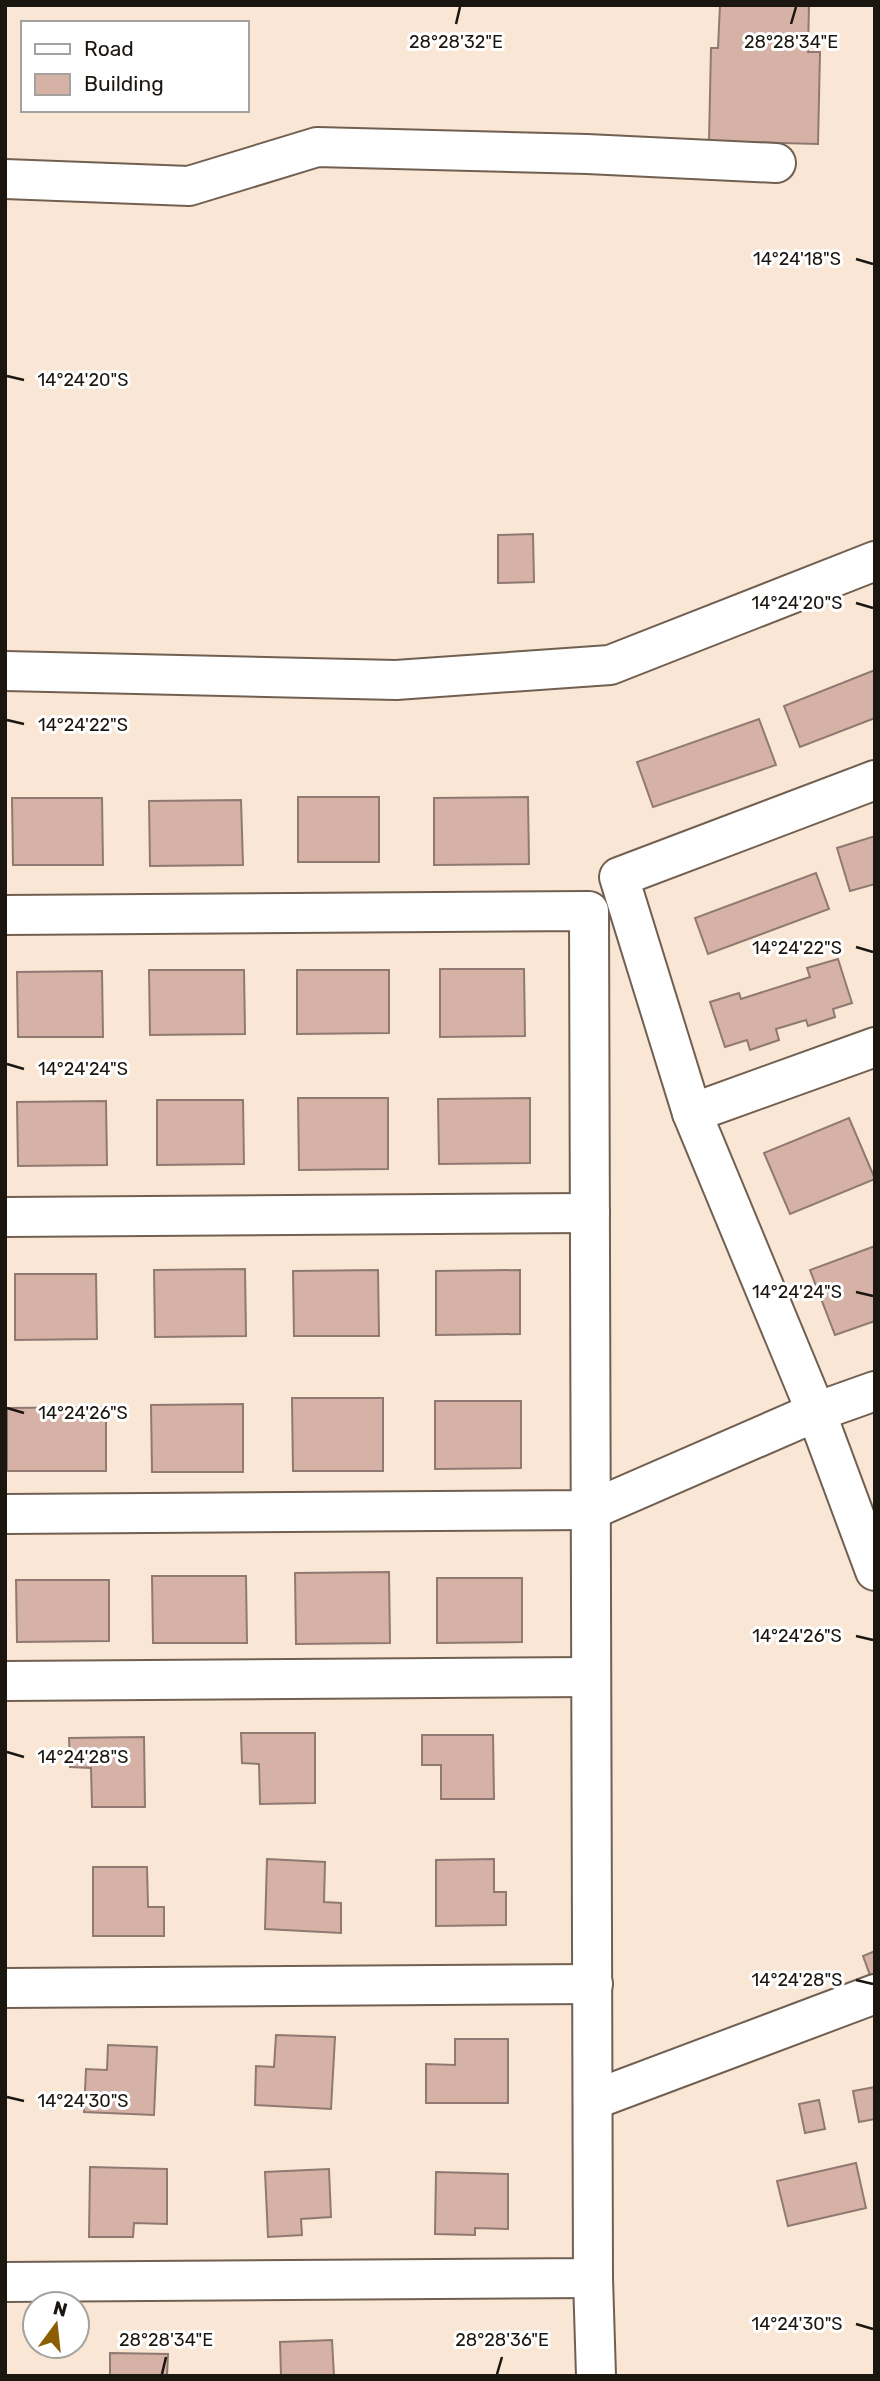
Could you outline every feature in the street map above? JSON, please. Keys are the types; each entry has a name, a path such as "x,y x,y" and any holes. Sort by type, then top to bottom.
{"street":[{"path":"5,179 189,186 317,147 587,154 776,163"},
{"path":"5,671 396,680 610,665 875,561"},
{"path":"596,2376 593,2278 589,911 619,877 875,780"},
{"path":"619,877 692,1114 816,1412 875,1571"},
{"path":"5,915 589,911"},
{"path":"692,1114 875,1047"},
{"path":"5,1217 590,1213"},
{"path":"5,1514 591,1510 816,1412 875,1391"},
{"path":"5,1681 592,1677"},
{"path":"5,1988 593,1984"},
{"path":"593,2100 875,1994"},
{"path":"5,2283 593,2278"}],"building":[{"path":"720,5 809,5 808,52 820,52 818,144 709,141 711,48 718,48"},
{"path":"533,534 534,582 498,583 498,535"},
{"path":"875,670 875,718 800,747 784,706"},
{"path":"759,719 776,765 653,807 637,762"},
{"path":"298,797 379,797 379,862 298,862"},
{"path":"528,797 529,864 434,865 434,798"},
{"path":"12,798 102,798 103,865 13,865"},
{"path":"241,800 243,865 150,866 149,801"},
{"path":"875,836 875,884 850,891 837,848"},
{"path":"816,873 829,909 708,954 695,918"},
{"path":"838,959 852,1003 833,1009 835,1017 808,1026 806,1020 776,1029 779,1040 750,1050 747,1040 725,1047 710,1002 739,993 741,999 810,977 807,968"},
{"path":"440,969 524,969 525,1036 440,1037"},
{"path":"149,970 244,970 245,1034 150,1035"},
{"path":"297,970 389,970 389,1033 297,1034"},
{"path":"102,971 103,1037 18,1037 17,972"},
{"path":"298,1098 388,1098 388,1169 299,1170"},
{"path":"530,1098 530,1163 439,1164 438,1099"},
{"path":"157,1100 243,1100 244,1164 157,1165"},
{"path":"106,1101 107,1165 18,1166 17,1102"},
{"path":"849,1118 875,1179 790,1214 764,1153"},
{"path":"875,1246 875,1321 835,1335 810,1270"},
{"path":"245,1269 246,1336 155,1337 154,1270"},
{"path":"378,1270 379,1336 294,1336 293,1271"},
{"path":"520,1270 520,1334 436,1335 436,1271"},
{"path":"15,1274 96,1274 97,1339 15,1340"},
{"path":"292,1398 383,1398 383,1471 293,1471"},
{"path":"435,1401 521,1401 521,1468 435,1469"},
{"path":"243,1404 243,1472 152,1472 151,1405"},
{"path":"106,1407 106,1471 7,1471 7,1408"},
{"path":"389,1572 390,1643 296,1644 295,1573"},
{"path":"152,1576 246,1576 247,1643 153,1643"},
{"path":"437,1578 522,1578 522,1642 437,1643"},
{"path":"16,1580 109,1580 109,1641 17,1642"},
{"path":"241,1733 315,1733 315,1803 260,1804 259,1764 242,1763"},
{"path":"422,1735 493,1735 494,1799 441,1799 441,1765 422,1765"},
{"path":"144,1737 145,1807 92,1807 91,1768 70,1767 69,1738"},
{"path":"267,1859 325,1862 324,1902 341,1903 341,1933 265,1929"},
{"path":"494,1859 494,1892 506,1892 506,1925 436,1926 436,1860"},
{"path":"93,1867 147,1867 148,1907 164,1907 164,1936 93,1936"},
{"path":"875,1951 875,1986 874,1986 863,1956"},
{"path":"276,2035 335,2037 331,2109 255,2105 256,2066 274,2067"},
{"path":"455,2039 508,2039 508,2103 426,2103 426,2064 455,2065"},
{"path":"108,2045 157,2047 154,2115 84,2112 86,2069 107,2070"},
{"path":"875,2087 875,2119 859,2122 853,2091"},
{"path":"819,2100 825,2129 805,2133 799,2104"},
{"path":"856,2163 866,2208 788,2226 777,2181"},
{"path":"90,2167 167,2169 167,2224 134,2223 133,2237 89,2237"},
{"path":"329,2169 331,2217 301,2219 302,2235 268,2237 265,2172"},
{"path":"436,2172 508,2174 508,2229 475,2228 475,2235 435,2234"},
{"path":"332,2340 334,2376 281,2376 280,2342"},
{"path":"110,2353 168,2354 167,2376 110,2376"}]}
